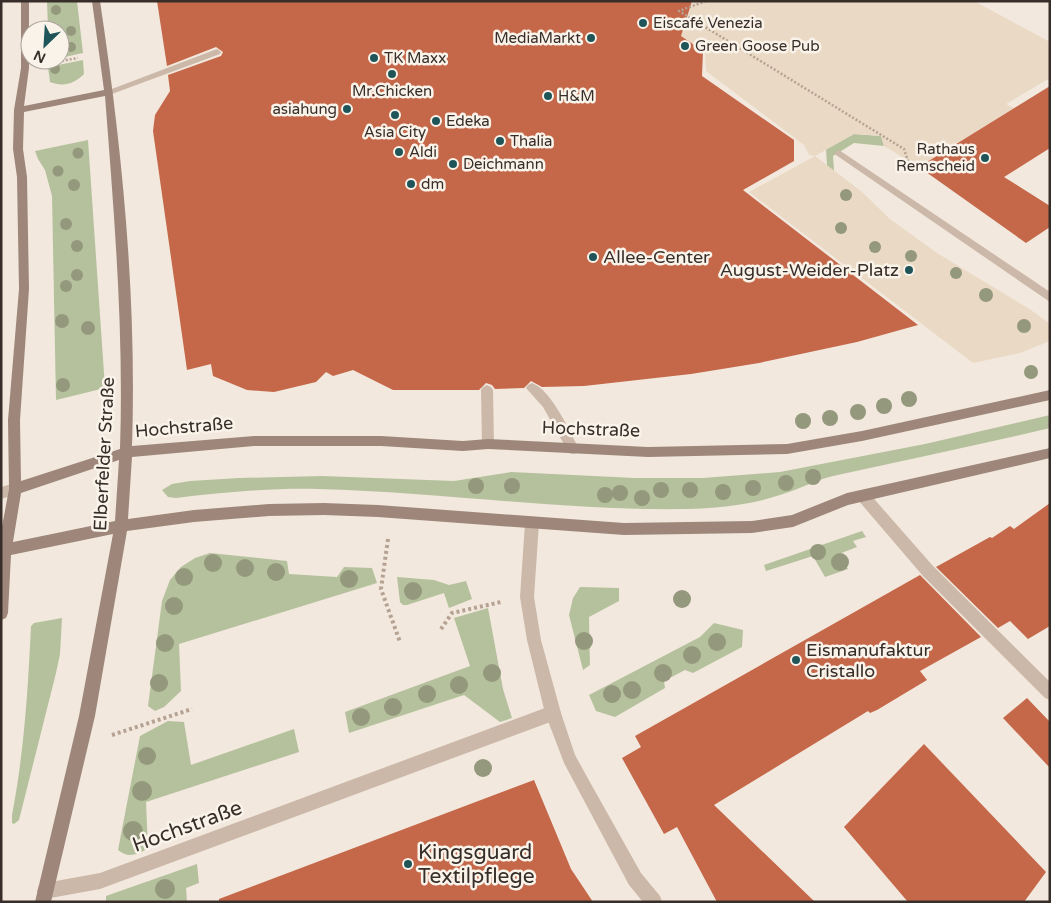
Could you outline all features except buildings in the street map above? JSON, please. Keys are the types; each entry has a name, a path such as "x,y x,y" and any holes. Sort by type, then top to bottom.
{"main road":[{"path":"25,1 25,20"},
{"name":"Elberfelder Straße","path":"44,896 87,716 121,526 126,452 128,393 124,268 109,92 96,1"},
{"path":"1,613 3,551 15,489 14,420 24,289 22,177 18,149 19,110 25,70"},
{"path":"19,110 109,92"},
{"name":"Hochstraße","path":"15,489 126,452 254,441 381,441 462,446 488,444 648,452 787,449 862,436 1050,395"},
{"path":"3,551 121,526 194,516 269,510 324,509 392,512 624,529 706,530 752,527 793,521 847,499 1050,453"}],"street":[{"path":"109,92 217,53"},
{"path":"839,153 1050,298"},
{"path":"532,388 547,403 573,449"},
{"path":"487,390 488,444"},
{"path":"1,493 15,489"},
{"path":"863,496 928,571 1050,693"},
{"path":"532,523 527,597 534,640 553,713 569,758 585,790 635,879 654,902"},
{"name":"Hochstraße","path":"44,896 100,881 553,713"}],"path":[{"path":"706,1 679,11 904,149 908,161"},
{"path":"70,59 103,52"},
{"path":"392,512 381,589 400,642"},
{"path":"440,629 452,612 527,597"},
{"path":"80,746 192,709"}],"green space":[{"path":"47,1 77,1 83,53 70,56 70,20 48,20"},
{"path":"83,60 84,74 68,84 50,82 48,70 70,70 70,63"},
{"path":"854,134 881,136 884,146 854,143 833,156 836,199 829,198 826,149"},
{"path":"88,140 105,388 56,400 52,196 45,170 35,151"},
{"path":"1050,415 1050,428 833,476 759,501 711,508 640,509 594,507 318,489 247,491 176,498 168,497 162,490 172,484 190,481 239,478 322,476 454,481 511,472 635,478 703,478 780,472 925,444"},
{"path":"862,531 866,537 853,541 857,547 839,554 848,569 825,577 813,556 766,571 764,565"},
{"path":"210,553 287,561 289,574 337,577 344,567 372,568 377,583 179,644 181,691 164,707 155,711 148,706 162,601 170,580 181,567 195,558"},
{"path":"397,577 434,580 449,585 466,581 472,599 449,608 444,593 403,605 400,602"},
{"path":"580,587 619,588 619,601 589,617 590,665 583,670 569,615 573,598"},
{"path":"488,608 503,689 512,718 500,722 464,695 349,733 345,712 470,666 454,618"},
{"path":"62,618 60,654 56,673 19,820 14,824 12,823 12,815 25,721 31,626 34,623"},
{"path":"714,623 743,630 742,647 693,673 685,670 664,681 665,688 615,717 596,711 589,695 700,637"},
{"path":"168,721 184,722 191,765 294,729 299,752 146,802 148,849 133,855 122,853 118,850 140,736"},
{"path":"197,864 199,883 186,888 187,901 106,902 106,896"}],"shaded area":[{"path":"673,1 974,1 1050,42 1050,78 1006,104 1014,108 919,167 884,146 881,136 854,134 815,156 809,155 804,145 706,71 705,52 663,24"},
{"name":"August-Weider-Platz","path":"815,156 861,191 890,219 937,253 1031,310 1050,324 1050,341 1020,353 973,363 749,192"}],"place":[{"name":"Eiscafé Venezia","path":"643,23"},
{"name":"MediaMarkt","path":"591,38"},
{"name":"Green Goose Pub","path":"685,46"},
{"name":"TK Maxx","path":"374,58"},
{"name":"Mr.Chicken","path":"392,74"},
{"name":"H&M","path":"548,96"},
{"name":"asiahung","path":"347,109"},
{"name":"Asia City","path":"395,115"},
{"name":"Edeka","path":"436,121"},
{"name":"Thalia","path":"500,141"},
{"name":"Aldi","path":"399,152"},
{"name":"Rathaus Remscheid","path":"985,158"},
{"name":"Deichmann","path":"453,164"},
{"name":"dm","path":"411,184"},
{"name":"Allee-Center","path":"593,257"},
{"name":"August-Weider-Platz","path":"909,270"},
{"name":"Eismanufaktur Cristallo","path":"796,660"},
{"name":"Kingsguard Textilpflege","path":"408,864"}]}
